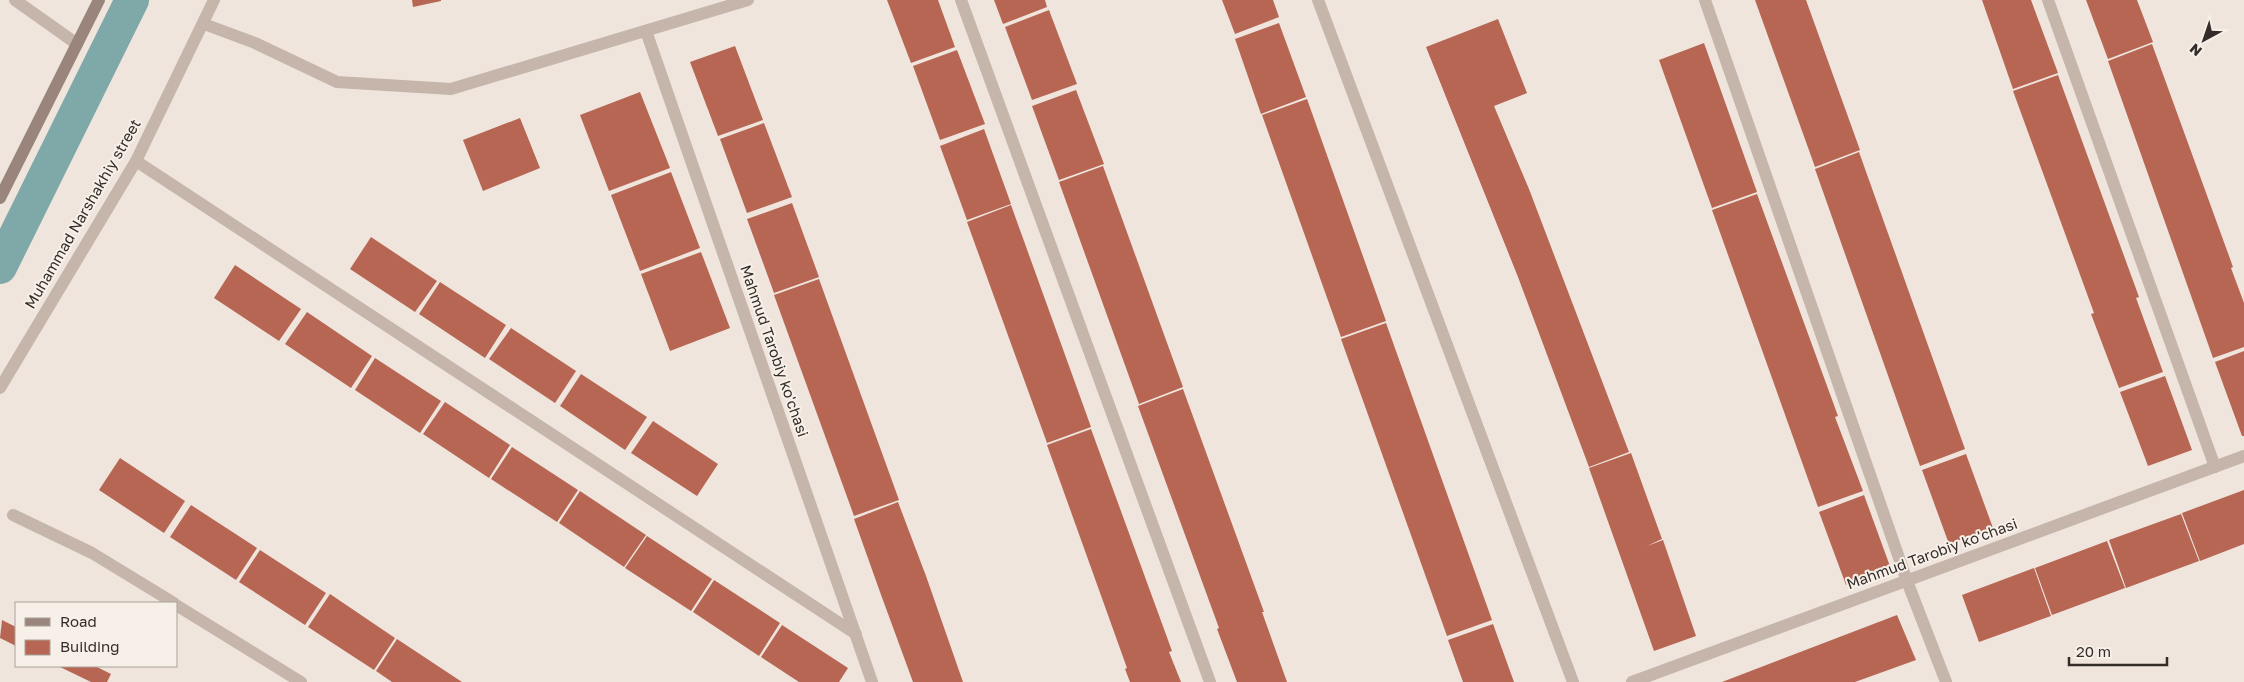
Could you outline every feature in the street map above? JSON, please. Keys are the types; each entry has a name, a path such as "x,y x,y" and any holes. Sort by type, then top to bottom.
{"street":[{"path":"15,0 77,44"},
{"path":"0,198 99,0"},
{"name":"Muhammad Narshakhiy street","path":"0,388 136,161 214,0"},
{"path":"204,24 255,43 337,82 451,89 748,0"},
{"path":"961,0 1210,682"},
{"path":"1318,0 1573,682"},
{"path":"1705,0 1907,580 1946,682"},
{"path":"2048,0 2215,467"},
{"name":"Mahmud Tarobiy ko'chasi","path":"646,31 872,682"},
{"path":"136,161 856,634"},
{"name":"Mahmud Tarobiy ko'chasi","path":"1632,682 2244,456"},
{"path":"12,515 92,553 172,602"},
{"path":"178,606 301,682"}],"building":[{"path":"412,0 441,0 441,1 413,7"},
{"path":"887,0 938,0 955,47 911,63"},
{"path":"994,0 1045,0 1047,7 1003,24"},
{"path":"1222,0 1273,0 1279,17 1235,34"},
{"path":"1755,0 1806,0 1860,150 1815,167"},
{"path":"1982,0 2031,0 2058,73 2013,89"},
{"path":"2086,0 2137,0 2153,42 2108,59"},
{"path":"1049,10 1077,84 1032,100 1005,27"},
{"path":"1498,19 1527,93 1494,106 1529,189 1629,452 1589,467 1518,277 1426,47"},
{"path":"1279,23 1306,97 1261,114 1235,39"},
{"path":"1704,43 1757,192 1712,208 1659,60"},
{"path":"2152,44 2233,267 2231,268 2244,303 2244,347 2213,358 2108,61"},
{"path":"735,46 763,120 718,136 690,62"},
{"path":"957,50 985,124 940,140 913,66"},
{"path":"2058,75 2139,297 2136,298 2163,372 2119,388 2091,314 2094,313 2013,91"},
{"path":"1076,90 1104,164 1059,180 1032,106"},
{"path":"640,92 670,168 609,191 580,115"},
{"path":"1307,99 1386,321 1341,337 1262,115"},
{"path":"520,118 540,168 483,191 463,140"},
{"path":"764,123 792,197 747,213 720,139"},
{"path":"984,129 1011,204 967,220 940,146"},
{"path":"1859,152 1965,449 1920,466 1815,169"},
{"path":"1103,166 1183,387 1139,404 1059,182"},
{"path":"671,172 700,248 640,271 611,195"},
{"path":"1757,194 1838,416 1835,417 1863,491 1818,507 1712,210"},
{"path":"792,203 819,277 774,293 747,219"},
{"path":"1011,205 1091,427 1047,443 967,222"},
{"path":"371,237 437,281 415,312 350,269"},
{"path":"701,252 730,328 670,351 641,274"},
{"path":"235,265 301,309 279,341 214,298"},
{"path":"819,279 899,500 854,516 774,295"},
{"path":"440,282 506,325 485,358 419,314"},
{"path":"307,312 372,356 351,388 285,344"},
{"path":"1386,323 1492,620 1447,636 1341,339"},
{"path":"511,328 576,371 555,403 489,359"},
{"path":"2244,351 2244,436 2242,436 2215,362"},
{"path":"375,358 441,401 420,433 355,390"},
{"path":"581,374 647,417 625,450 560,406"},
{"path":"2165,376 2192,450 2148,466 2120,392"},
{"path":"1183,389 1264,612 1262,612 1287,682 1237,682 1217,629 1219,628 1138,406"},
{"path":"445,402 510,445 489,478 423,434"},
{"path":"653,421 718,464 697,496 631,453"},
{"path":"1091,429 1172,651 1169,652 1181,682 1130,682 1125,669 1127,668 1047,445"},
{"path":"512,447 578,490 557,522 491,479"},
{"path":"1631,453 1662,539 1647,546 1663,540 1696,636 1654,651 1589,468"},
{"path":"1966,454 1993,528 1949,544 1922,470"},
{"path":"120,458 185,501 164,533 99,490"},
{"path":"2244,490 2244,544 2200,561 2182,513"},
{"path":"580,491 646,535 624,567 559,523"},
{"path":"1864,495 1891,569 1846,585 1819,512"},
{"path":"898,502 963,682 913,682 880,592 854,519"},
{"path":"191,505 257,548 236,580 170,537"},
{"path":"2181,514 2199,561 2126,588 2109,540"},
{"path":"647,536 712,579 691,611 625,568"},
{"path":"2107,541 2125,588 2052,615 2035,568"},
{"path":"260,550 326,593 305,625 239,582"},
{"path":"2034,568 2051,616 1979,642 1962,595"},
{"path":"714,580 780,623 759,656 693,612"},
{"path":"330,594 395,638 374,670 308,627"},
{"path":"1897,615 1916,660 1855,682 1722,682"},
{"path":"2,620 15,626 15,646 0,638"},
{"path":"1493,624 1514,682 1463,682 1448,640"},
{"path":"782,625 848,668 839,682 799,682 761,657"},
{"path":"397,639 462,682 392,682 376,671"},
{"path":"60,667 97,667 111,674 107,682 91,682"}],"waterway":[{"path":"0,267 132,0"}]}
